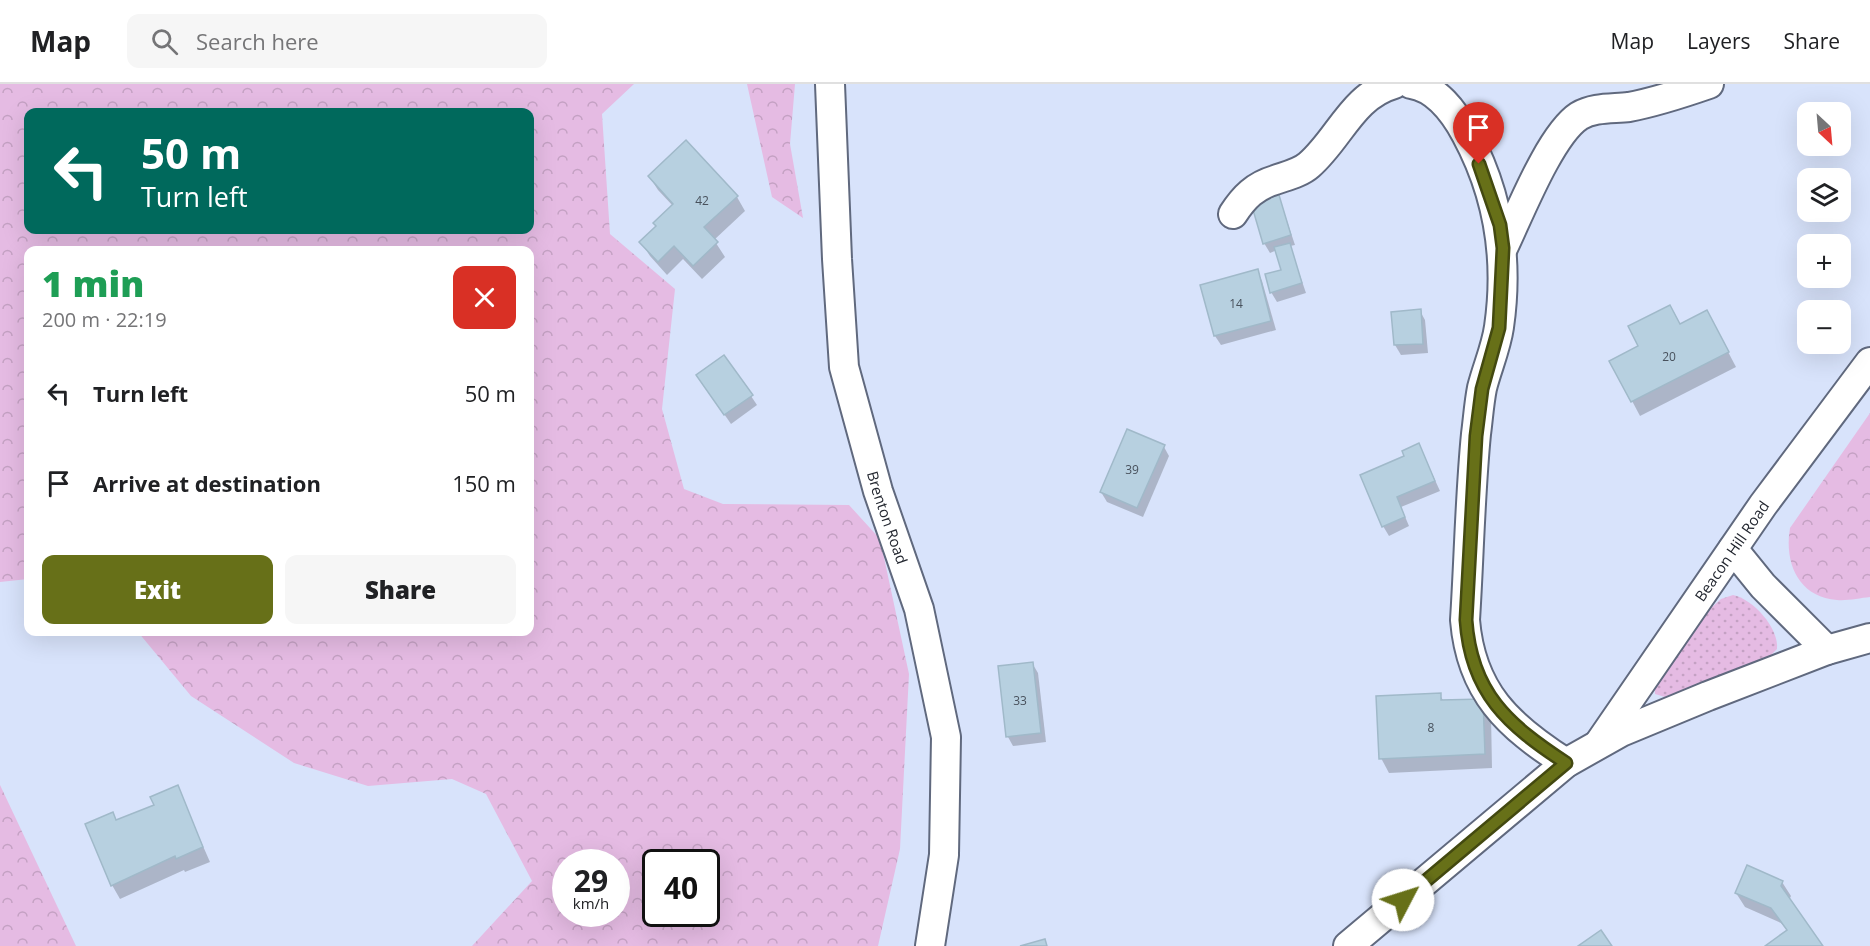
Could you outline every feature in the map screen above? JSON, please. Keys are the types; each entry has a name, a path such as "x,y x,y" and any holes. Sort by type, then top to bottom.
{"street":[{"name":"Brenton Road","path":"830,84 844,367 878,491 919,609 946,737 944,855 930,946"},
{"path":"1233,214 1255,188 1307,167 1327,146 1353,110 1368,96 1395,84"},
{"path":"1411,84 1418,85 1439,97 1456,117 1472,146 1486,183 1500,225 1503,248 1499,328 1482,389 1476,436 1466,620 1468,649 1475,672 1490,697 1536,743 1566,763"},
{"path":"1503,248 1552,150 1569,125 1580,116 1597,110 1666,99 1709,84"},
{"name":"Beacon Hill Road","path":"1599,744 1732,549 1870,362"},
{"path":"1732,549 1763,586 1827,650"},
{"name":"Beacon Hill Road","path":"1348,946 1566,763 1621,732 1708,696 1827,650 1870,638"}],"green space":[{"path":"0,84 634,84 602,114 610,234 675,289 662,409 684,489 723,504 849,505 880,539 909,674 900,849 878,946 472,946 532,881 486,794 452,779 368,786 294,763 191,696 141,636 534,636 534,246 24,246 24,579 0,582"},
{"path":"747,84 795,84 790,144 803,218 772,197"},
{"path":"1870,413 1870,597 1841,600 1824,597 1803,585 1797,576 1789,553 1790,528"},
{"path":"1733,595 1749,602 1763,616 1774,632 1777,649 1771,655 1665,697 1655,694 1655,688 1710,609 1721,599"},
{"path":"0,785 76,946 0,946"}],"building":[{"path":"686,140 738,196 704,227 718,242 693,266 674,246 658,262 639,242 656,226 653,223 673,204 648,176"},
{"path":"1279,195 1291,235 1263,244 1251,203"},
{"path":"1290,243 1302,283 1270,293 1265,274 1281,270 1274,247"},
{"path":"1258,269 1271,321 1214,336 1200,285"},
{"path":"1670,305 1680,324 1707,310 1729,352 1631,402 1609,361 1638,346 1628,326"},
{"path":"1421,309 1423,344 1394,345 1391,312"},
{"path":"724,355 753,395 724,415 696,375"},
{"path":"1127,429 1165,445 1137,508 1100,492"},
{"path":"1419,443 1435,481 1397,497 1405,517 1382,527 1360,475 1404,456 1402,451"},
{"path":"1033,662 1041,733 1006,737 998,666"},
{"path":"1441,693 1441,700 1483,699 1485,754 1379,759 1376,696"},
{"path":"178,785 203,847 176,859 175,856 111,886 85,824 113,812 116,820 154,805 150,797"},
{"path":"1747,865 1783,881 1781,886 1823,946 1765,946 1787,930 1771,908 1735,893"},
{"path":"1601,930 1612,946 1578,946"},
{"path":"1045,939 1047,946 1020,946"}],"route":[{"path":"1403,900 1566,763 1536,743 1490,697 1475,672 1468,649 1466,620 1476,436 1482,389 1499,328 1503,248 1500,225 1479,164"}]}
